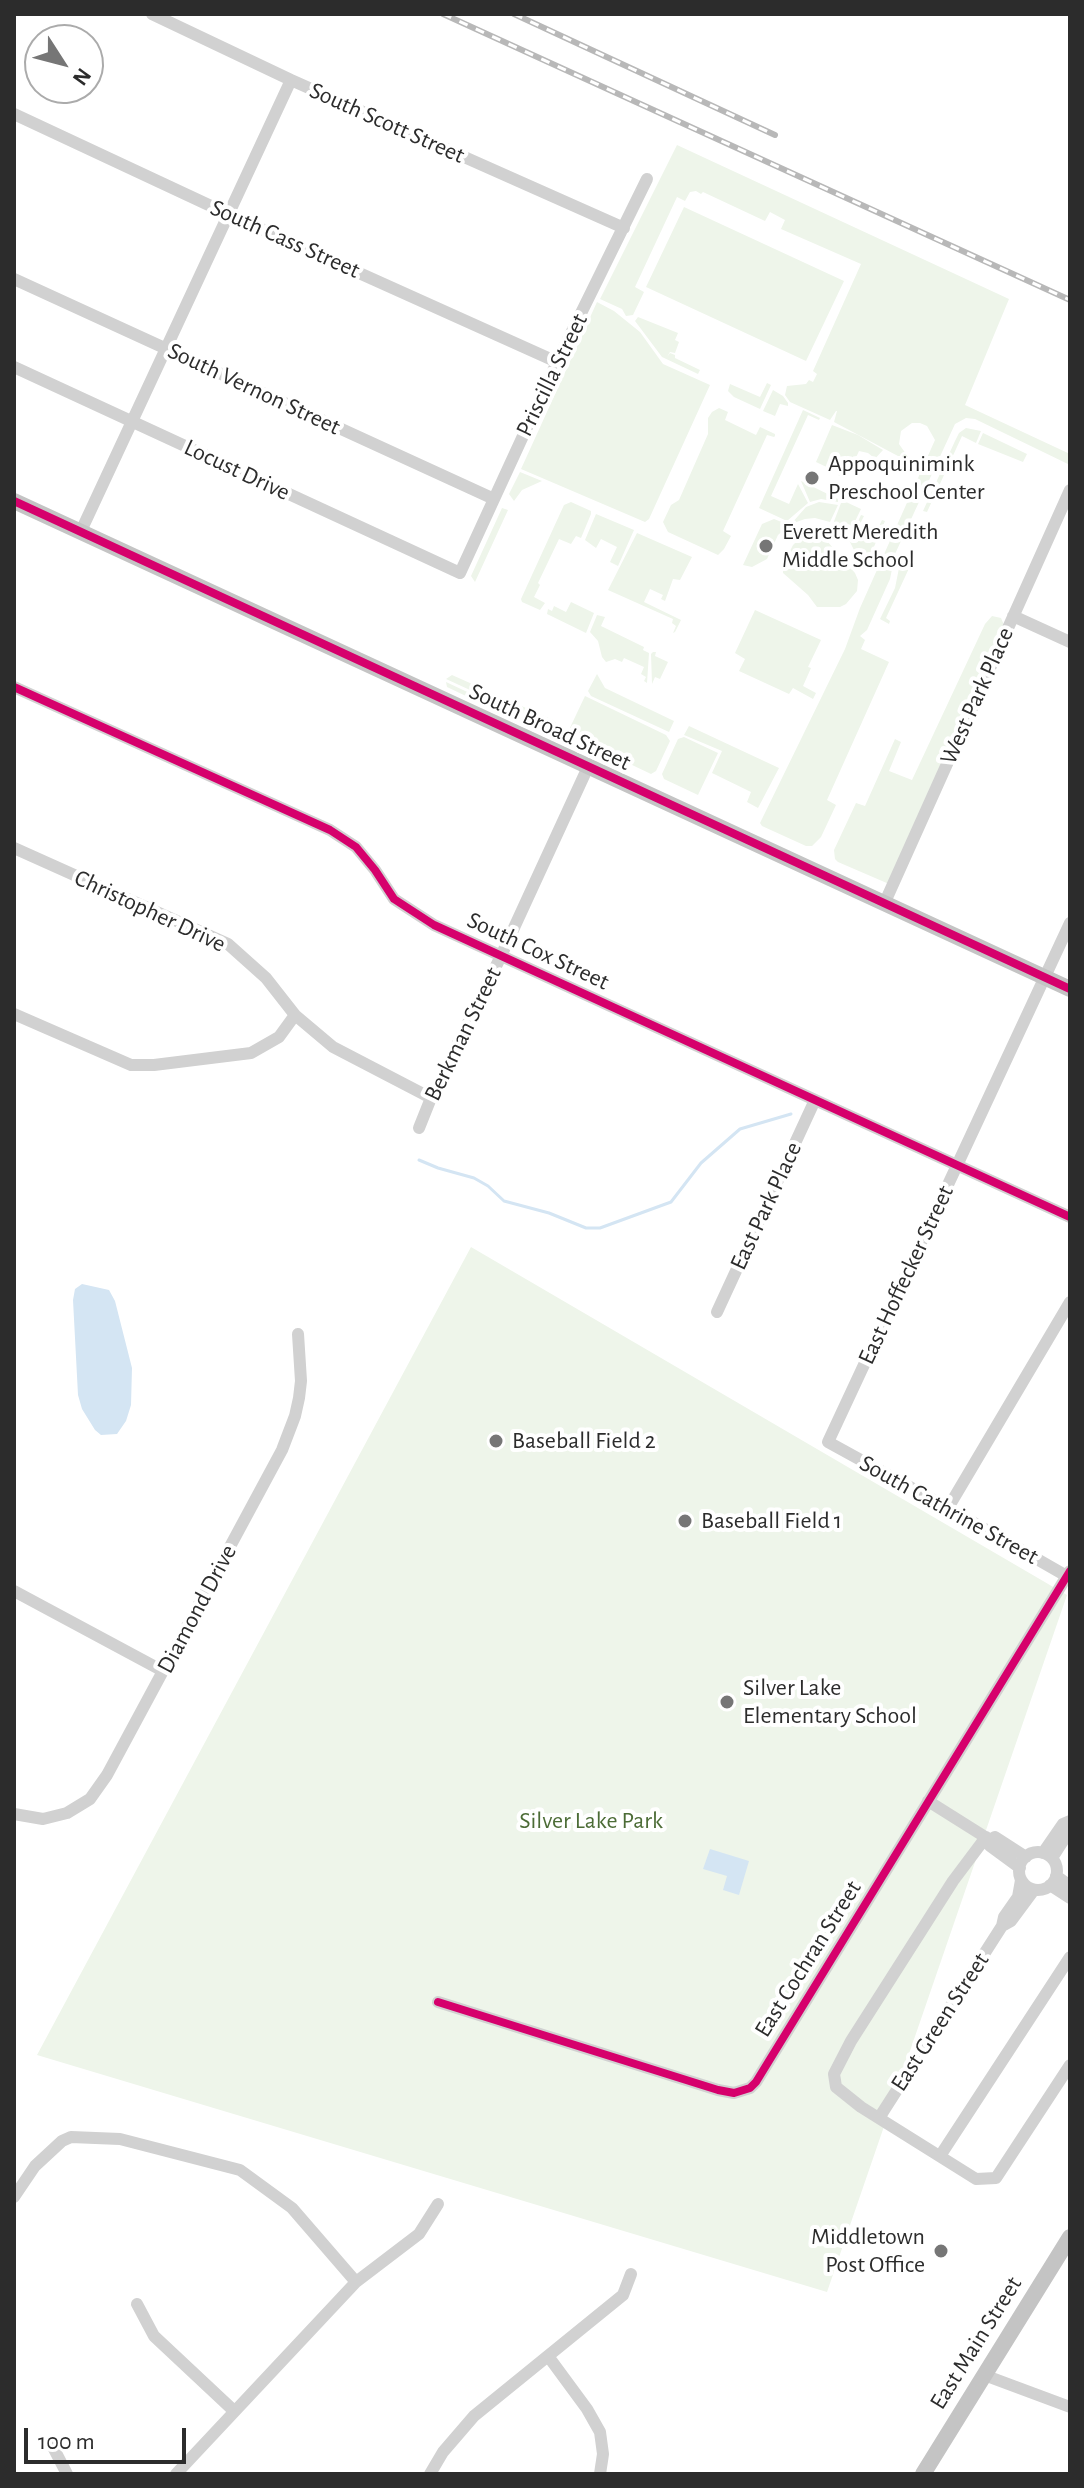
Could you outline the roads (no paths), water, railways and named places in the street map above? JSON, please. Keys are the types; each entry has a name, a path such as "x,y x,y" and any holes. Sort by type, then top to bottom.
{"main road":[{"name":"South Broad Street","path":"14,501 1070,989"},
{"name":"East Main Street","path":"923,2474 1070,2237"}],"street":[{"name":"South Scott Street","path":"152,14 291,80 624,228"},
{"path":"81,531 291,80"},
{"name":"South Cass Street","path":"14,114 557,362"},
{"name":"Priscilla Street","path":"460,573 557,362 647,179"},
{"name":"South Vernon Street","path":"14,279 494,499"},
{"name":"Locust Drive","path":"14,367 460,573"},
{"name":"West Park Place","path":"885,902 1070,490"},
{"path":"1013,616 1070,642"},
{"name":"South Cox Street","path":"14,687 330,830 356,847 394,899 434,925 1070,1217"},
{"name":"Berkman Street","path":"419,1128 588,767"},
{"name":"Christopher Drive","path":"14,848 228,944 266,978 295,1015 333,1047 431,1098"},
{"name":"East Hoffecker Street","path":"828,1442 1070,923"},
{"path":"14,1014 131,1065 251,1053 279,1037 295,1015"},
{"name":"East Park Place","path":"717,1312 815,1100"},
{"path":"948,1508 1070,1302"},
{"name":"Diamond Drive","path":"14,1814 53,1818 80,1807 90,1799 107,1775 289,1432 301,1381 298,1334"},
{"name":"South Cathrine Street","path":"828,1442 1069,1575"},
{"name":"East Cochran Street","path":"438,2002 718,2090 743,2091 756,2082 1069,1575"},
{"path":"14,1591 163,1671"},
{"path":"928,1801 988,1838 995,1837 1022,1868 1034,1890"},
{"path":"1048,1856 1063,1824 1070,1821"},
{"path":"1048,1856 1070,1830"},
{"path":"988,1838 953,1881 838,2062 834,2074 836,2087 976,2179 996,2178 1070,2065"},
{"path":"1002,1926 1004,1917 1018,1897 1022,1868 1031,1854 1048,1856 1056,1867 1053,1881"},
{"path":"1053,1881 1070,1898"},
{"path":"1002,1926 1011,1921 1034,1890 1053,1881 1070,1886"},
{"name":"East Green Street","path":"879,2118 1002,1926"},
{"path":"940,2156 1070,1957"},
{"path":"14,2197 35,2166 62,2141 71,2137 120,2139 240,2170 292,2208 356,2282"},
{"path":"176,2474 356,2282 419,2234 438,2204"},
{"path":"430,2474 443,2452 474,2416 623,2295 631,2274"},
{"path":"137,2304 154,2336 233,2410"},
{"path":"548,2356 600,2432 603,2454 600,2474"},
{"path":"984,2375 1070,2407"},
{"path":"53,2447 67,2474"}],"water":[{"path":"82,1284 109,1290 115,1301 132,1368 131,1405 126,1421 117,1434 101,1435 95,1430 82,1409 78,1395 73,1300 75,1289"},
{"path":"710,1849 749,1861 739,1895 723,1890 727,1876 703,1869"}],"waterway":[{"path":"419,1160 474,1178 504,1201 549,1213 586,1228 600,1228 671,1202 701,1163 740,1129 791,1114"}],"railway":[{"path":"443,14 1070,300"},
{"path":"514,14 775,135"}],"place":[{"name":"Appoquinimink Preschool Center","path":"812,478"},
{"name":"Everett Meredith Middle School","path":"766,546"},
{"name":"Baseball Field 2","path":"496,1441"},
{"name":"Baseball Field 1","path":"685,1521"},
{"name":"Silver Lake Elementary School","path":"727,1702"},
{"name":"Middletown Post Office","path":"941,2251"}],"park label":[{"name":"Silver Lake Park","path":"591,1821"}]}
